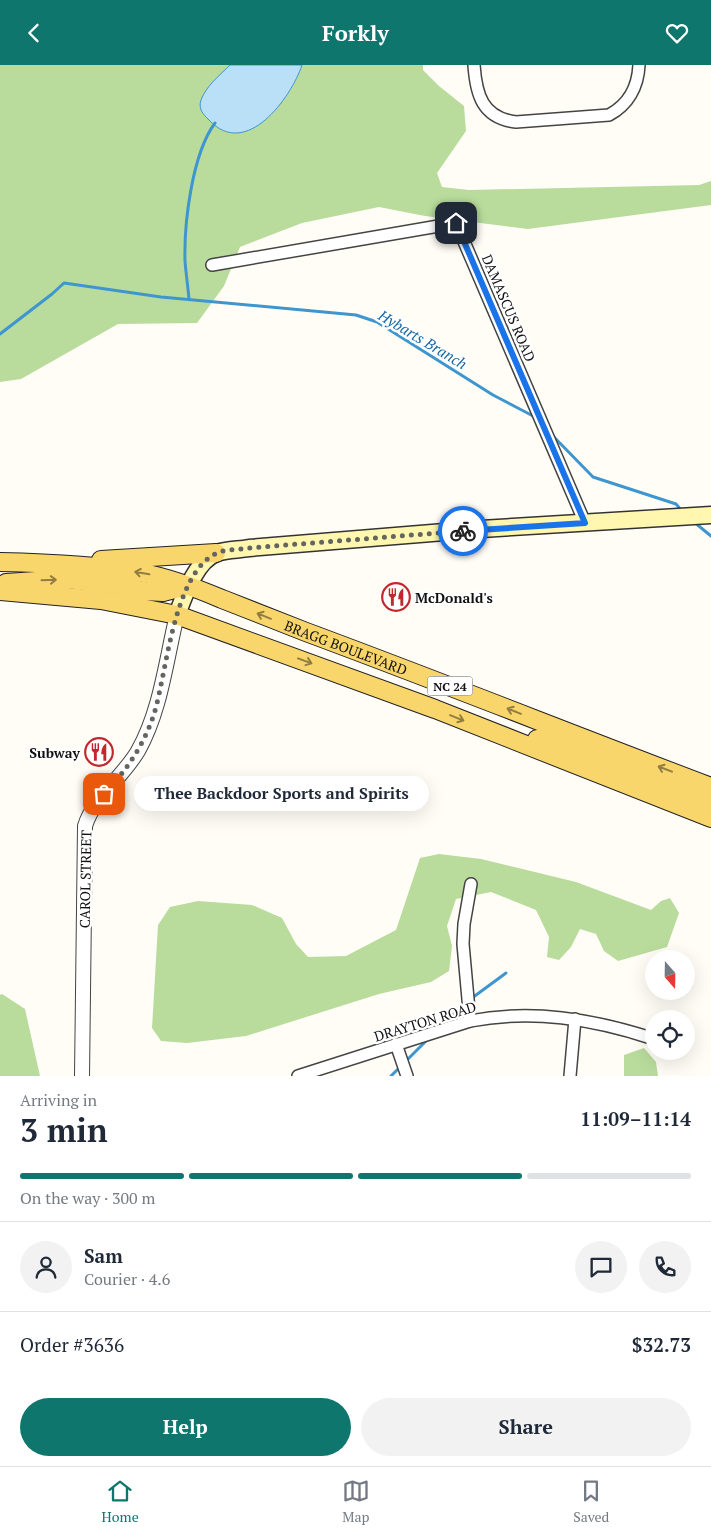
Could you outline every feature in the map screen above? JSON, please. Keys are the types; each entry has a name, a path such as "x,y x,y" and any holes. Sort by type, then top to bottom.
{"main road":[{"path":"50,563 216,553 249,548 481,529 711,515"},
{"path":"177,615 196,572 203,563 216,553"},
{"name":"BRAGG BOULEVARD","path":"0,562 50,563 144,573 189,585 284,624 433,679 711,787"},
{"path":"0,584 67,579 104,583 144,591 163,592 189,585"},
{"name":"BRAGG BOULEVARD","path":"0,591 101,600 177,615 435,709 711,818"},
{"path":"517,742 541,739 711,804"}],"street":[{"path":"474,65 475,81 485,107 502,119 516,122 608,115 620,108 630,98 636,85 639,65"},
{"name":"DAMASCUS ROAD","path":"212,265 456,223 585,523"},
{"name":"CAROL STREET","path":"82,1076 86,826 93,807 126,769 147,733 154,713 177,615"},
{"path":"470,1021 463,944 464,923 471,885"},
{"name":"DRAYTON ROAD","path":"298,1076 470,1021 491,1017 519,1015 575,1019 645,1036"},
{"path":"570,1076 575,1019"},
{"path":"396,1044 407,1076"}],"green space":[{"path":"0,65 423,65 423,70 439,86 464,106 466,131 437,173 442,187 469,190 699,185 711,181 711,205 528,229 425,216 379,207 302,223 240,247 224,286 197,323 118,324 21,379 0,382"},
{"path":"439,854 481,859 576,882 651,910 661,901 670,898 679,913 667,947 656,950 645,950 645,953 618,961 604,951 596,934 580,929 571,947 559,960 547,957 549,937 536,910 491,892 456,899 447,926 452,946 449,971 431,982 379,994 246,1036 187,1043 161,1041 152,1028 158,925 170,907 198,901 252,905 282,918 296,944 308,957 346,956 396,930 420,858"},
{"path":"2,994 25,1009 40,1076 0,1076 0,995"},
{"path":"644,1048 645,1060 654,1060 656,1062 658,1076 624,1076 624,1055"}],"water":[{"path":"230,65 302,65 288,93 265,120 252,129 238,133 223,130 207,118 200,106 206,90"}],"waterway":[{"path":"189,299 185,261 188,209 200,152 215,123"},
{"name":"Hybarts Branch","path":"0,334 64,283 161,297 356,315 377,322 493,395 535,417"},
{"name":"Hybarts Branch","path":"553,436 593,477 676,504 682,511"},
{"name":"Hybarts Branch","path":"694,522 711,536"},
{"path":"472,998 506,973"},
{"path":"440,1027 465,1003"},
{"path":"405,1062 429,1038"},
{"path":"391,1076 401,1066"}],"way so far":[{"path":"104,794 126,769 147,733 154,713 177,615 196,572 203,563 216,553 249,548 463,531"}],"place":[{"name":"McDonald's","path":"396,597"},
{"name":"Subway","path":"99,752"},
{"name":"Thee Backdoor Sports and Spirits","path":"104,794"}],"route":[{"path":"456,223 585,523 463,531"}]}
